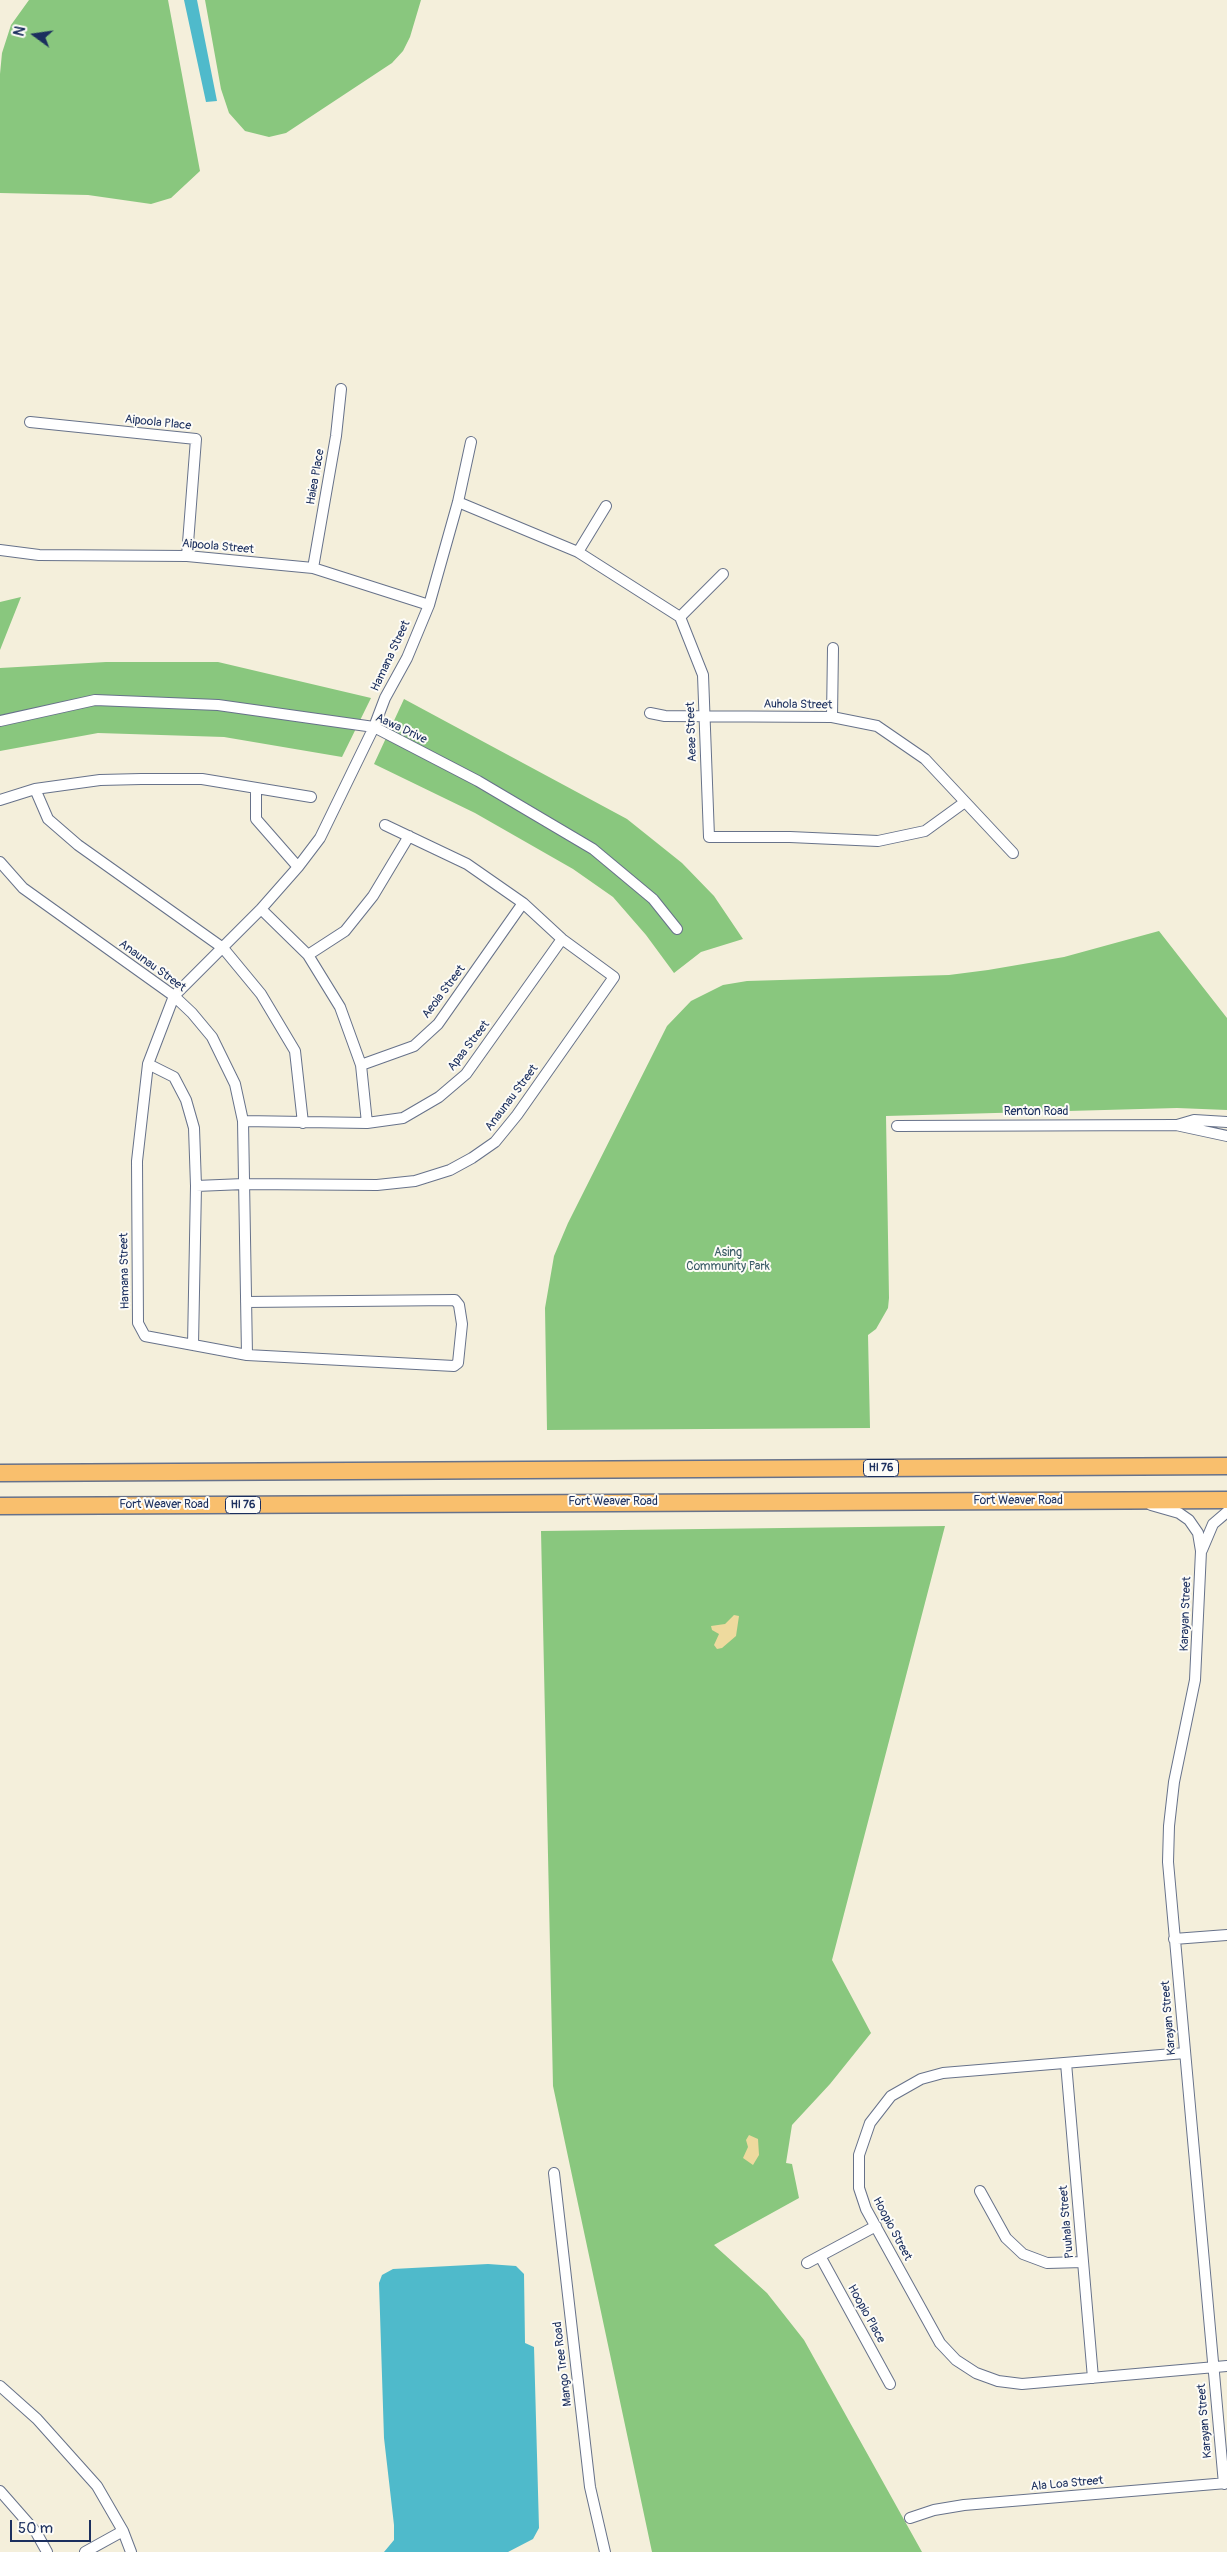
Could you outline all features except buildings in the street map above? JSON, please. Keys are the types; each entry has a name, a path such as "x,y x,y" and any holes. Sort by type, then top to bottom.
{"highway":[{"name":"HI 76","path":"0,1473 1227,1466"},
{"name":"Fort Weaver Road","path":"0,1506 1227,1500"}],"street":[{"name":"Haiea Place","path":"313,568 336,436 341,390"},
{"name":"Aipoola Place","path":"30,422 196,439 187,556"},
{"name":"Hamana Street","path":"246,1302 455,1300 459,1305 462,1324 461,1352 458,1363 454,1366 247,1356 145,1336 138,1323 137,1161 148,1064 174,996 261,909 298,867 320,838 374,728 385,698 407,658 429,605 458,502 471,442"},
{"path":"458,502 578,552 680,617 723,574"},
{"path":"578,552 606,506"},
{"name":"Aipoola Street","path":"0,550 38,555 187,556 313,568 429,605"},
{"name":"Aeae Street","path":"680,617 703,675 709,837 790,837 878,842 925,831 965,802"},
{"path":"832,717 833,648"},
{"name":"Aawa Drive","path":"0,722 95,700 218,705 374,728 478,781 593,849 653,899 677,930"},
{"name":"Auhola Street","path":"650,713 665,716 704,717 832,717 877,726 925,759 1013,853"},
{"path":"0,800 35,789 100,780 141,779 202,779 311,798"},
{"path":"35,789 48,819 78,844 222,948 261,994 296,1051 303,1123"},
{"path":"256,789 256,819 298,867"},
{"path":"385,826 467,864 523,904 562,939"},
{"path":"308,955 345,932 373,896 409,836"},
{"name":"Anaunau Street","path":"0,862 23,888 174,996 192,1013 212,1037 235,1084 243,1120 247,1356"},
{"name":"Aeoia Street","path":"361,1065 414,1046 438,1024 523,904"},
{"path":"261,909 308,955 340,1007 361,1065 367,1123"},
{"name":"Anaunau Street","path":"196,1186 244,1184 302,1186 396,1183 415,1181 450,1170 472,1158 495,1142 517,1115 614,977 562,939"},
{"name":"Apaa Street","path":"243,1120 303,1123 367,1123 403,1118 438,1097 466,1074 562,939"},
{"path":"148,1064 174,1077 186,1100 194,1128 196,1186 192,1345"},
{"name":"Renton Road","path":"1176,1125 1194,1120 1227,1122"},
{"name":"Renton Road","path":"897,1126 1176,1125 1227,1136"},
{"name":"Karayan Street","path":"1139,1501 1185,1516 1198,1533 1201,1551 1194,1688 1174,1782 1169,1826 1168,1862 1225,2484"},
{"name":"Karayan Street","path":"1201,1551 1213,1524 1227,1512"},
{"path":"1174,1939 1227,1935"},
{"name":"Hoopio Street","path":"1184,2053 932,2075 910,2083 891,2096 870,2123 859,2154 859,2188 866,2209 940,2343 966,2367 987,2378 1010,2384 1034,2384 1227,2366"},
{"name":"Puuhala Street","path":"1066,2063 1093,2378"},
{"name":"Mango Tree Road","path":"554,2173 590,2487 605,2552"},
{"path":"980,2191 1006,2238 1023,2254 1047,2263 1083,2262"},
{"path":"807,2263 876,2226"},
{"name":"Hoopio Place","path":"820,2256 890,2384"},
{"path":"0,2386 37,2419 97,2486 123,2532 131,2552"},
{"name":"Ala Loa Street","path":"910,2518 934,2510 964,2505 1225,2484"},
{"path":"0,2491 36,2532 47,2552"},
{"path":"85,2552 123,2532"}],"green space":[{"path":"29,0 168,0 200,171 171,198 151,204 88,195 0,193 0,74 2,53 11,25"},
{"path":"205,0 421,0 410,37 403,51 392,63 286,133 269,137 245,131 229,113 221,89"},
{"path":"21,597 0,650 0,602"},
{"path":"106,662 218,662 371,698 342,757 224,737 98,733 0,751 0,668"},
{"path":"404,699 627,819 682,863 714,896 743,939 701,952 674,973 646,935 613,897 573,869 475,813 374,764"},
{"name":"Asing Community Park","path":"1159,931 1227,1018 1227,1110 1177,1108 886,1116 889,1298 888,1308 876,1329 868,1335 870,1428 547,1430 545,1308 554,1256 568,1223 667,1026 691,1001 723,985 747,981 949,975 988,970 1064,957"},
{"path":"945,1526 832,1960 871,2033 830,2084 792,2125 786,2163 792,2164 799,2198 714,2245 767,2293 804,2340 922,2552 652,2552 553,2086 541,1531"}],"sand":[{"path":"734,1615 739,1616 736,1636 722,1648 717,1649 714,1645 719,1634 712,1630 711,1626 725,1624"},
{"path":"749,2135 758,2139 759,2155 753,2165 743,2158 748,2147 746,2140"}],"water":[{"path":"184,0 197,0 217,101 206,102"},
{"path":"488,2264 516,2266 524,2274 525,2343 534,2347 539,2528 533,2539 508,2552 384,2552 394,2540 394,2525 384,2438 379,2283 382,2275 393,2269"}]}
